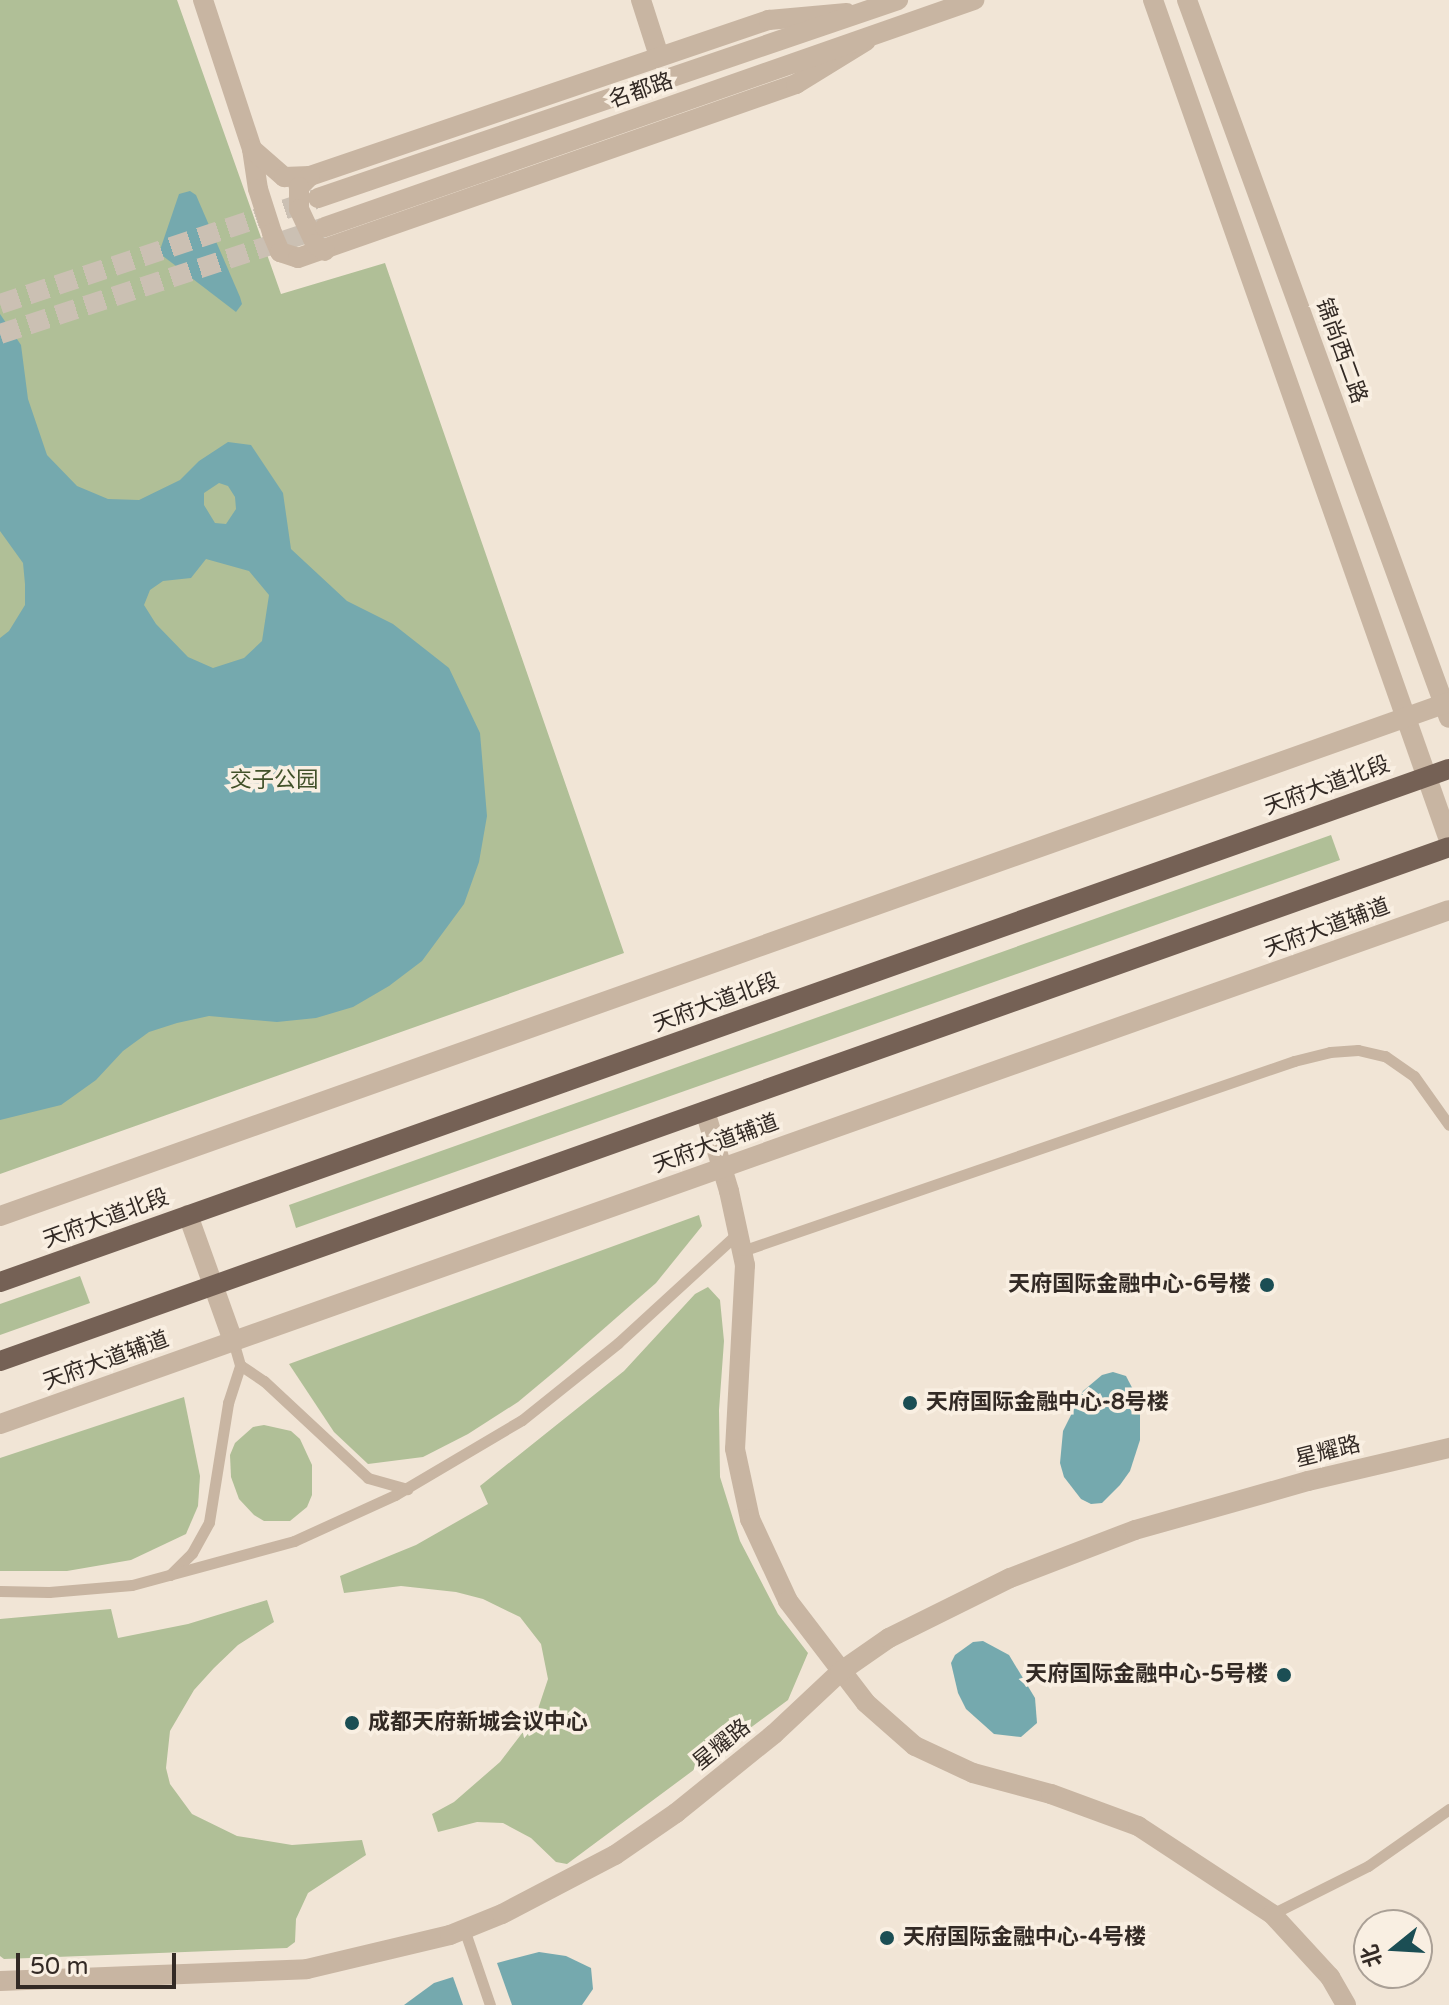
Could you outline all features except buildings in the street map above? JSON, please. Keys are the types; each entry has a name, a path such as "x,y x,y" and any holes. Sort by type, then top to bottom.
{"main road":[{"name":"天府大道北段","path":"0,1282 1449,769"},
{"path":"0,1361 1449,847"}],"street":[{"path":"203,0 252,149 258,189 280,252 298,258 796,84 876,35"},
{"path":"641,0 659,56"},
{"path":"318,198 898,0"},
{"name":"名都路","path":"325,227 974,0"},
{"path":"1153,0 1449,840"},
{"name":"锦尚西二路","path":"1187,0 1447,708"},
{"path":"252,149 284,177 310,176 769,20 869,10"},
{"path":"310,176 299,187 299,209 315,244 325,251"},
{"path":"0,1216 1405,717 1447,708"},
{"name":"天府大道辅道","path":"0,1424 1449,910"},
{"path":"705,1111 723,1168 745,1265 735,1449 750,1519 788,1601 866,1703 915,1746 973,1773 1051,1794 1138,1826 1272,1914 1330,1977 1346,2005"},
{"path":"188,1215 233,1341"},
{"name":"星耀路","path":"0,1981 307,1969 381,1954 464,1929 556,1887 615,1855 676,1813 774,1734 840,1672 889,1638 1010,1578 1135,1530 1308,1481 1449,1448"}],"lane":[{"path":"0,1591 49,1592 132,1585 294,1541 407,1489 543,1403 740,1242 1294,1061 1330,1052 1358,1050 1385,1056 1414,1076 1449,1125"},
{"path":"170,1576 192,1553 209,1522 228,1403 240,1365 233,1341"},
{"path":"240,1365 274,1390 368,1478 407,1489"},
{"path":"1272,1914 1368,1866 1449,1809"},
{"path":"464,1929 490,2005"}],"green space":[{"name":"交子公园","path":"0,0 177,0 281,294 385,263 624,953 0,1174"},
{"path":"1331,835 1340,860 296,1228 289,1205"},
{"path":"699,1215 702,1226 656,1283 518,1402 468,1434 423,1457 368,1464 334,1432 289,1364"},
{"path":"80,1276 90,1303 0,1335 0,1304"},
{"path":"708,1287 720,1300 724,1341 719,1410 720,1477 740,1541 778,1614 808,1653 788,1700 567,1864 556,1862 531,1838 503,1823 477,1822 438,1832 432,1814 454,1802 500,1762 536,1715 548,1679 541,1644 520,1617 483,1599 456,1592 401,1586 344,1593 340,1576 416,1545 488,1504 480,1486 624,1371 695,1294"},
{"path":"184,1397 200,1476 198,1506 186,1534 131,1560 67,1571 0,1571 0,1458"},
{"path":"264,1425 291,1431 300,1439 312,1465 312,1495 307,1507 290,1521 264,1521 254,1515 239,1499 231,1477 230,1455 235,1443 253,1427"},
{"path":"267,1600 274,1622 238,1645 214,1668 194,1690 170,1731 166,1768 170,1784 192,1814 237,1836 292,1845 362,1840 366,1855 308,1893 296,1919 295,1942 287,1948 4,1959 0,1956 0,1619 111,1609 118,1638 188,1624"}],"water":[{"path":"190,191 196,195 240,297 242,304 236,312 159,253 179,194"},
{"path":"0,314 21,345 28,399 47,455 77,486 108,499 139,500 180,480 199,461 228,442 251,445 283,493 291,549 347,601 393,624 449,668 480,733 487,816 479,862 464,904 422,961 389,986 353,1007 316,1018 277,1022 209,1016 149,1032 123,1051 96,1080 61,1105 0,1120 0,638 9,631 25,605 25,584 23,563 0,531","holes":["219,483 228,486 235,497 236,509 226,524 215,523 204,505 204,493","206,559 249,571 269,595 262,641 244,658 213,668 188,657 156,624 144,605 150,590 163,581 191,578"]},
{"path":"1113,1372 1126,1376 1140,1403 1140,1440 1130,1471 1120,1485 1102,1503 1091,1504 1081,1499 1064,1477 1060,1463 1063,1431 1083,1391 1102,1375"},
{"path":"983,1641 1009,1655 1035,1698 1037,1723 1021,1737 994,1734 966,1709 958,1693 951,1663 955,1655 973,1642"},
{"path":"539,1952 566,1956 591,1968 593,1989 582,2005 512,2005 497,1963"},
{"path":"453,1977 463,2005 404,2005 434,1983"}],"tunnel":[{"path":"0,304 315,199"},
{"path":"0,334 323,228"}],"place":[{"name":"天府国际金融中心-6号楼","path":"1267,1285"},
{"name":"天府国际金融中心-8号楼","path":"910,1403"},
{"name":"天府国际金融中心-5号楼","path":"1284,1675"},
{"name":"成都天府新城会议中心","path":"352,1723"},
{"name":"天府国际金融中心-4号楼","path":"887,1938"}]}
